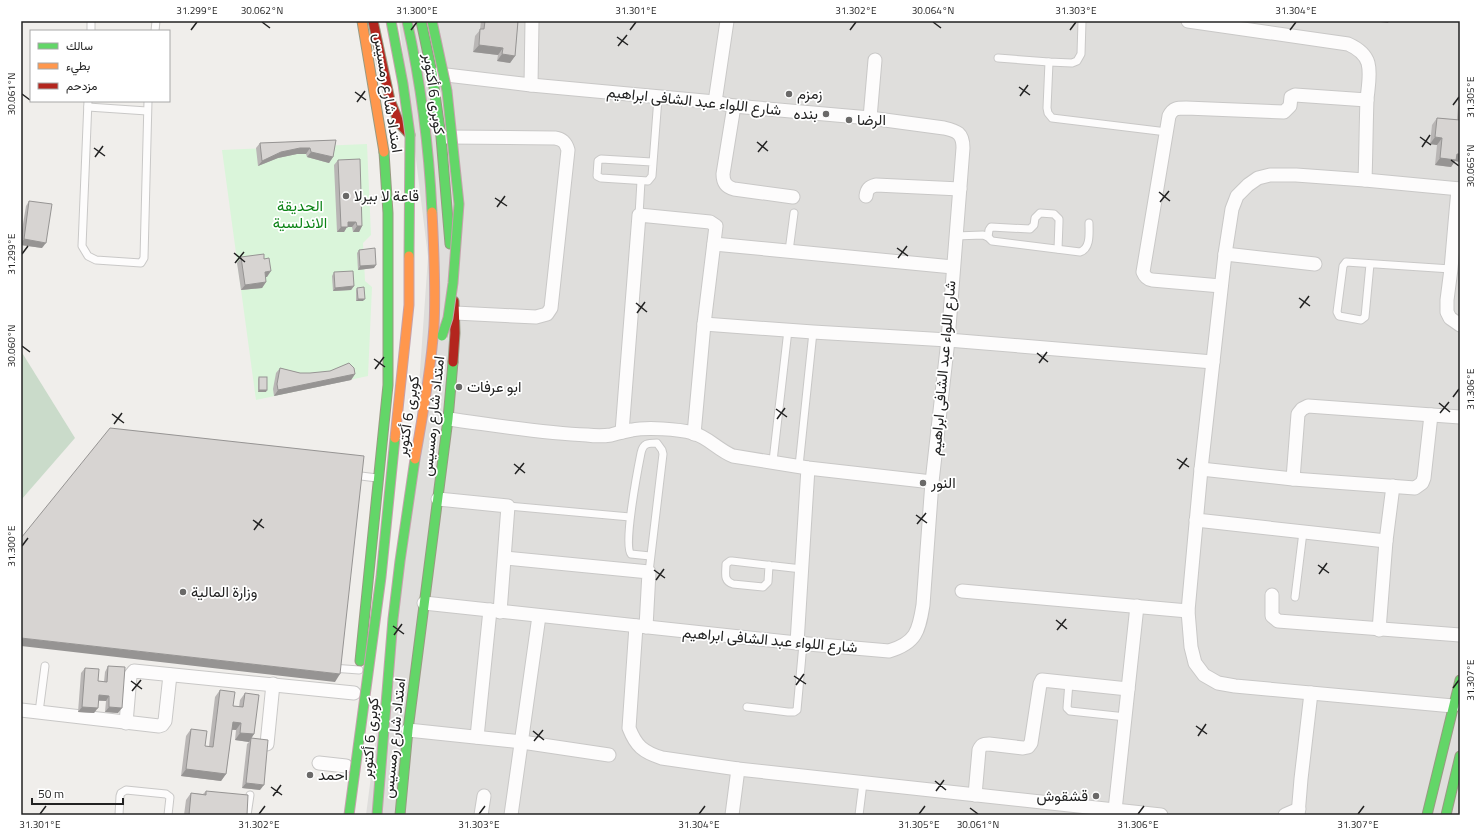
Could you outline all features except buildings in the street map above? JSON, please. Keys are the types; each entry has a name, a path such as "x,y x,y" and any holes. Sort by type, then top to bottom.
{"main road":[{"name":"امتداد شارع رمسيس","path":"356,686 388,385 388,213 385,155 380,115 362,21"},
{"path":"373,21 390,100 399,123 410,135"},
{"name":"كوبرى 6 أكتوبر","path":"352,812 381,577 408,305 410,135 404,84 391,21"},
{"name":"كوبرى 6 أكتوبر","path":"388,812 396,590 431,355 435,272 432,193 422,101 407,21"},
{"name":"امتداد شارع رمسيس","path":"388,812 408,730 448,419 456,333 441,137 432,73 421,21"},
{"path":"431,355 441,340 448,318 458,236 459,204 447,91 432,21"},
{"path":"1427,815 1460,680"},
{"path":"1446,815 1460,756"},
{"path":"346,769 340,811 352,812"}],"street":[{"path":"531,85 532,21"},
{"path":"715,102 726,21"},
{"path":"1188,21 1348,44 1358,49 1365,56 1368,63 1369,72 1365,180"},
{"path":"870,118 875,60"},
{"name":"شارع اللواء عبد الشافى ابراهيم","path":"424,603 800,644 889,651 904,646 915,635 920,623 923,605 932,482 948,340 955,236 964,148 963,141 955,130 944,128 870,118 734,106 715,102 658,98 531,85 432,73"},
{"path":"1221,286 1152,280 1144,276 1143,272 1169,116 1172,110 1176,108 1284,112 1290,106 1291,97 1296,95 1367,100"},
{"path":"734,106 723,174 725,183 729,188 793,197"},
{"path":"441,137 555,138 564,142 568,150 551,308 547,314 536,317 455,313"},
{"path":"1453,706 1235,686 1218,683 1204,675 1195,663 1190,647 1188,611 1201,469 1221,286 1232,209 1237,196 1258,178 1296,175 1459,189 1447,312 1450,318 1460,325"},
{"path":"866,196 867,190 876,185 960,190"},
{"path":"622,432 639,215 713,222 716,228 704,324 694,434"},
{"path":"714,244 953,267"},
{"path":"1225,254 1315,264"},
{"path":"704,324 948,340 1213,362"},
{"path":"1293,478 1298,414 1302,408 1308,406 1460,417"},
{"path":"1201,469 1416,488 1422,484 1431,415"},
{"path":"448,419 556,433 604,436 644,429 682,431 694,434 711,442 727,454 738,457 773,461 803,467 932,482"},
{"path":"800,644 803,467"},
{"path":"1379,630 1386,541 1393,486"},
{"path":"438,499 508,506 505,558 495,611 477,738"},
{"path":"1196,520 1386,541"},
{"path":"505,558 649,572 640,627 629,728 634,739 641,748 651,754 662,758 738,770 1161,815"},
{"path":"962,591 1188,611"},
{"path":"1272,595 1272,616 1278,621 1379,630 1460,635"},
{"path":"1115,810 1137,606"},
{"path":"511,815 539,616"},
{"path":"126,723 130,676 134,671 273,684 356,686"},
{"path":"21,710 157,726 164,723 170,674"},
{"path":"975,795 980,746 983,744 989,744 1023,748 1028,747 1033,738 1041,682 1044,679 1128,689"},
{"path":"267,744 273,684"},
{"path":"1285,815 1298,812 1311,693"},
{"path":"408,730 522,742 608,755"},
{"path":"319,763 346,769"},
{"path":"732,815 738,770"},
{"path":"481,815 484,796"}],"lane":[{"path":"998,58 1072,62 1079,58 1081,49 1082,21"},
{"path":"1050,62 1047,108 1048,113 1052,118 1167,132"},
{"path":"652,162 601,159 598,161 597,175 599,178 641,181 648,181 651,179 658,98"},
{"path":"147,112 88,104 82,246 88,256 96,260 141,263 144,258 148,102"},
{"path":"639,215 641,181"},
{"path":"789,251 794,213"},
{"path":"988,237 991,227 1030,229 1034,225 1035,218 1040,213 1054,214 1059,219 1058,249"},
{"path":"955,236 983,235 992,241 1080,252 1083,251 1088,244 1090,223"},
{"path":"1370,264 1365,317 1360,320 1339,316 1337,312 1344,264 1348,262 1451,269"},
{"path":"773,461 788,330"},
{"path":"803,467 813,332"},
{"path":"649,572 663,454 662,450 656,443 647,443 642,449 630,517 629,552 631,554 650,556"},
{"path":"342,474 379,478"},
{"path":"508,506 630,517"},
{"path":"1295,597 1303,532"},
{"path":"769,565 768,582 764,587 733,584 725,578 726,564 730,561 769,565 802,569"},
{"path":"747,707 788,712 794,712 797,710 800,644"},
{"path":"39,712 45,666"},
{"path":"321,666 356,686"},
{"path":"1069,682 1068,710 1126,717"},
{"path":"859,815 863,783"},
{"path":"119,815 120,796 121,793 126,790 166,794 170,797 168,815"},
{"path":"247,815 250,795"}],"shaded area":[{"path":"399,21 1460,21 1460,806 1458,815 366,815 416,428 428,257"}],"green space":[{"name":"الحديقة الاندلسية","path":"367,144 371,235 363,243 365,281 372,287 368,376 256,400 222,150"},
{"path":"21,351 75,438 21,500"}],"traffic: fast":[{"path":"391,21 403,84 410,135 409,256"},
{"path":"407,21 424,116 432,212"},
{"path":"421,21 432,73 441,137 450,244"},
{"path":"432,21 447,91 459,204 453,283 448,318 442,336"},
{"path":"360,661 388,385 388,213 384,152"},
{"path":"400,815 408,730 448,419 453,362"},
{"path":"349,815 381,577 395,438"},
{"path":"377,815 393,619 415,459"},
{"path":"1427,815 1460,680"},
{"path":"1446,815 1460,756"}],"traffic: slow":[{"path":"362,21 384,152"},
{"path":"415,459 424,409 433,343 435,283 432,212"},
{"path":"395,438 409,305 409,256"}],"traffic: jam":[{"path":"373,21 390,100 399,123 410,135"},
{"path":"453,362 455,333 454,301"}],"place":[{"name":"زمزم","path":"789,94"},
{"name":"بنده","path":"826,114"},
{"name":"الرضا","path":"849,120"},
{"name":"قاعة لا بيرلا","path":"346,196"},
{"name":"ابو عرفات","path":"459,387"},
{"name":"النور","path":"923,483"},
{"name":"وزارة المالية","path":"183,592"},
{"name":"احمد","path":"310,775"},
{"name":"قشقوش","path":"1096,796"}]}
